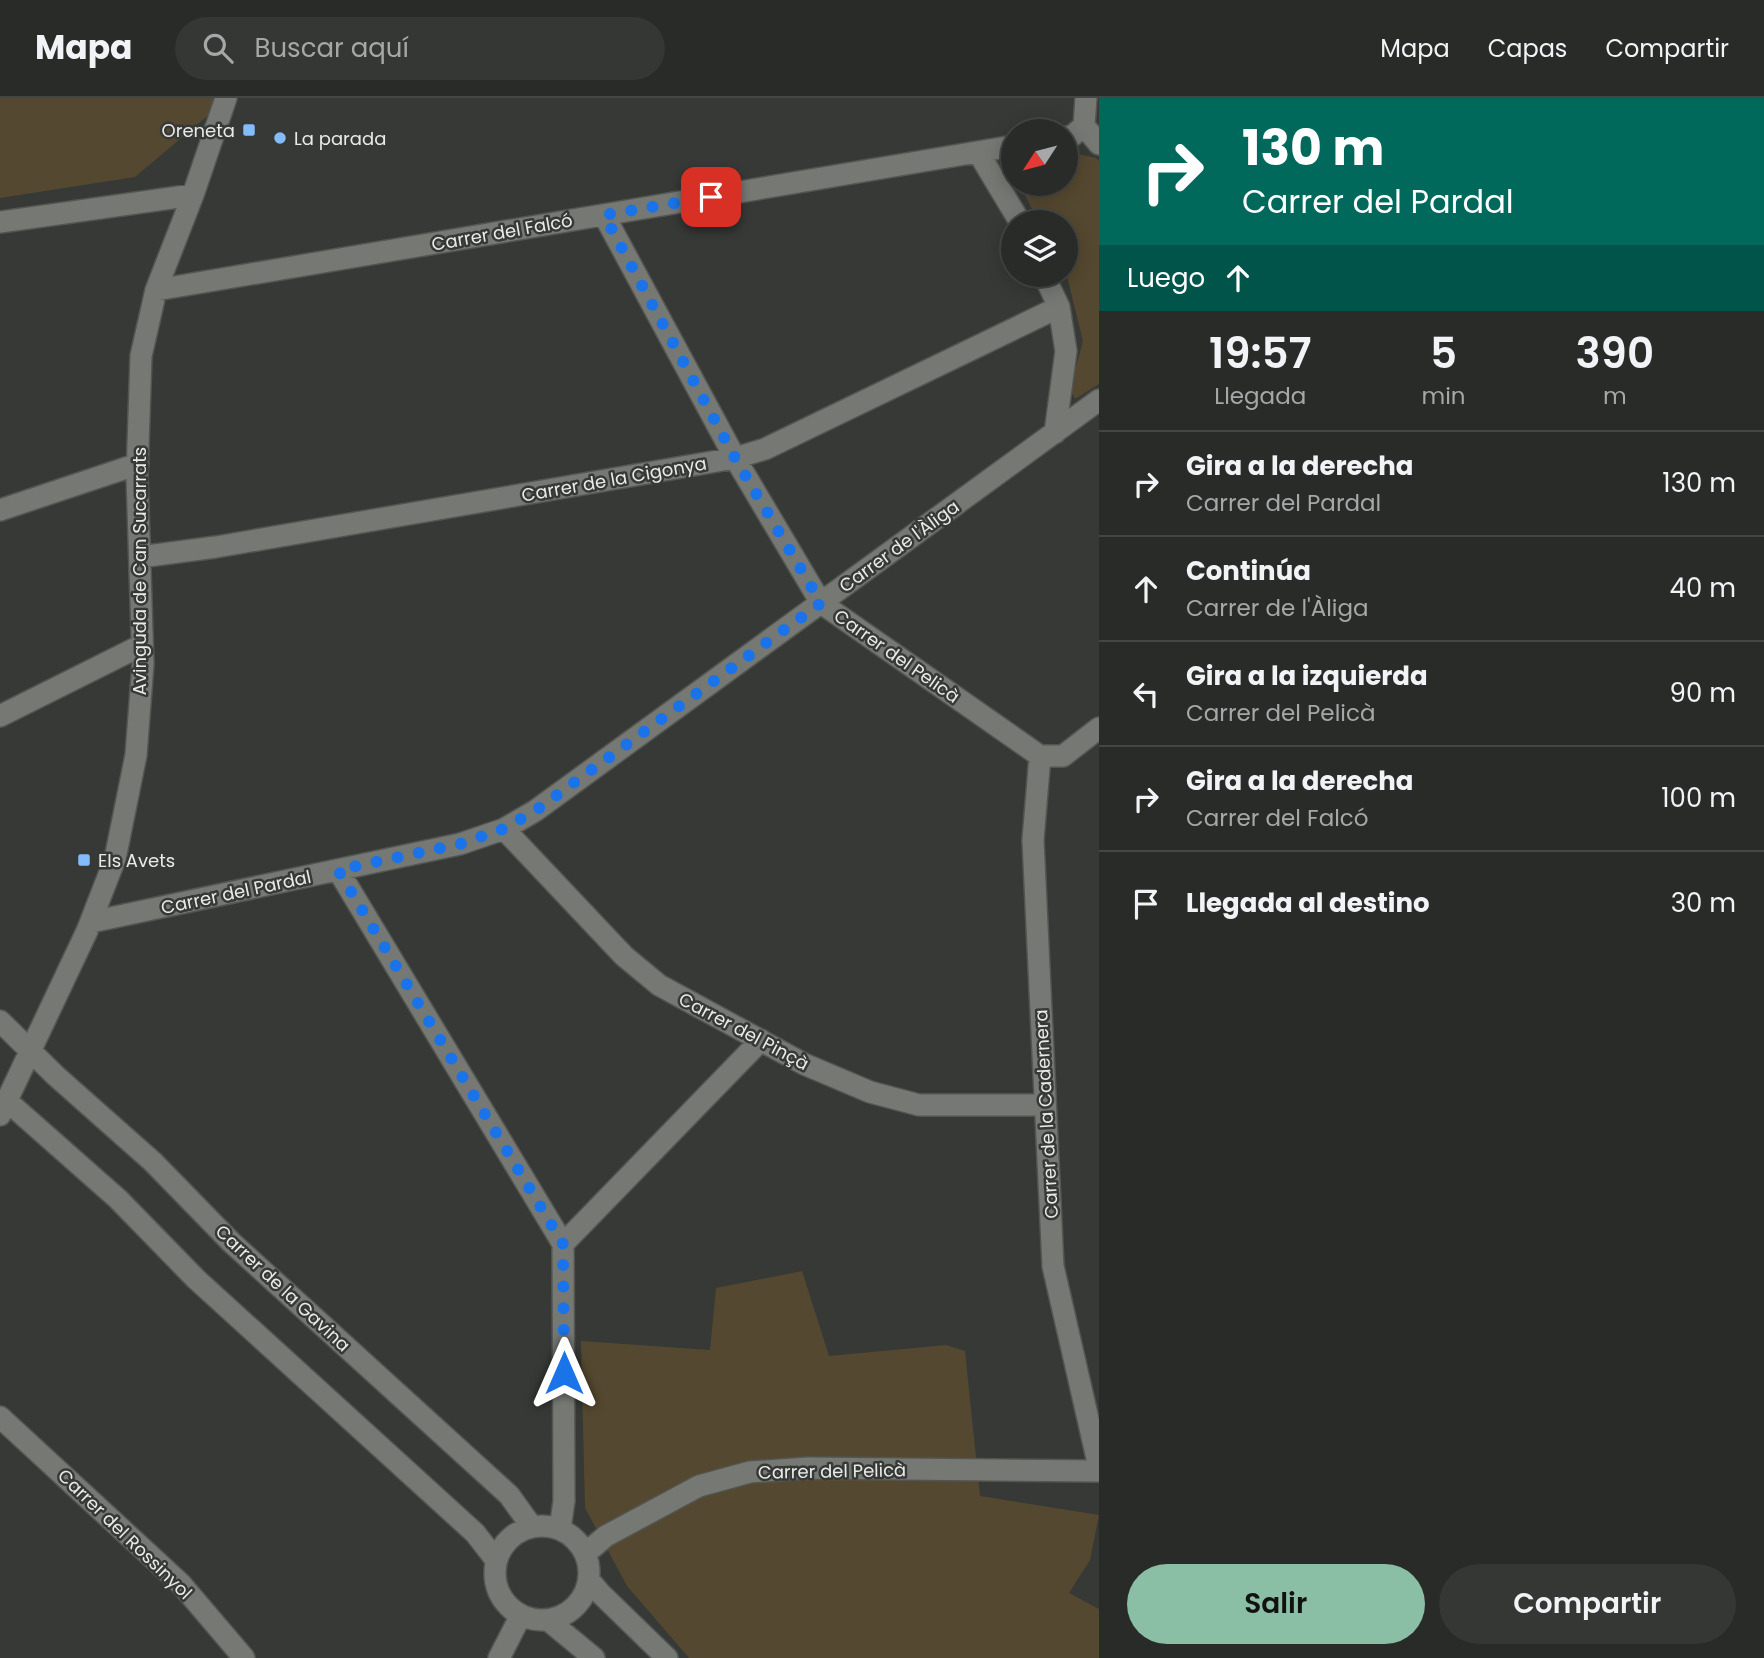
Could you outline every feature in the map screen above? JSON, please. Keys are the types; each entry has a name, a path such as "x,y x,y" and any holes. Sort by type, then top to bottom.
{"street":[{"name":"Avinguda de Can Sucarrats","path":"4,1108 91,922 115,859 136,755 143,663 138,464 141,356 156,290 193,195 226,98"},
{"path":"1086,98 1084,126 1099,144"},
{"path":"1078,131 1084,126"},
{"name":"Carrer del Falcó","path":"156,290 1001,148"},
{"path":"978,152 1014,210"},
{"path":"0,222 193,195"},
{"name":"Carrer del Pelicà","path":"604,215 735,458 821,603 1040,756"},
{"path":"1050,287 1059,307 1066,351 1055,433"},
{"name":"Carrer de la Cigonya","path":"140,557 284,536 735,458 765,449 1059,307"},
{"name":"Carrer de l'Àliga","path":"503,829 535,811 1099,400"},
{"path":"0,510 138,464"},
{"path":"0,716 142,645"},
{"path":"1040,756 1063,756 1099,728"},
{"name":"Carrer de la Cadernera","path":"1040,756 1032,840 1053,1266 1099,1469"},
{"name":"Carrer del Pardal","path":"91,922 460,844 503,829"},
{"name":"Carrer del Pinçà","path":"503,829 624,956 659,985 804,1063 870,1092 919,1105 1045,1105"},
{"path":"338,870 563,1244 564,1501 560,1529"},
{"name":"Carrer de la Gavina","path":"0,1021 72,1091 153,1162 231,1242 509,1495 532,1527"},
{"path":"563,1244 761,1040"},
{"path":"4,1108 118,1199 196,1279 475,1533 496,1560"},
{"name":"Carrer del Rossinyol","path":"0,1417 181,1584 243,1658"},
{"name":"Carrer del Pelicà","path":"586,1553 606,1536 699,1486 750,1472 807,1468 1099,1469"},
{"path":"542,1525 560,1529 576,1539 586,1553 590,1566 589,1580 580,1602 564,1615 548,1620 521,1615 500,1596 495,1580 496,1560 507,1541 520,1530 542,1525"},
{"path":"589,1580 667,1658"},
{"path":"499,1658 521,1615"},
{"path":"548,1620 594,1658"}],"shaded area":[{"path":"0,98 224,98 224,102 135,177 0,198"},
{"path":"1078,154 1099,161 1099,384 1075,399 1070,389 1083,341 1070,287 1078,287 1078,210 1033,210 1025,196 1078,196"},
{"path":"802,1271 829,1356 946,1345 965,1351 980,1496 1099,1515 1090,1560 1069,1593 1099,1609 1099,1658 689,1658 627,1586 585,1508 581,1341 710,1350 716,1288"}],"place":[{"name":"Oreneta","path":"249,130"},
{"name":"La parada","path":"280,138"},
{"name":"Els Avets","path":"84,860"}],"route":[{"path":"564,1373 563,1244 338,870 460,844 503,829 535,811 821,603 735,458 604,215 711,197"}]}
